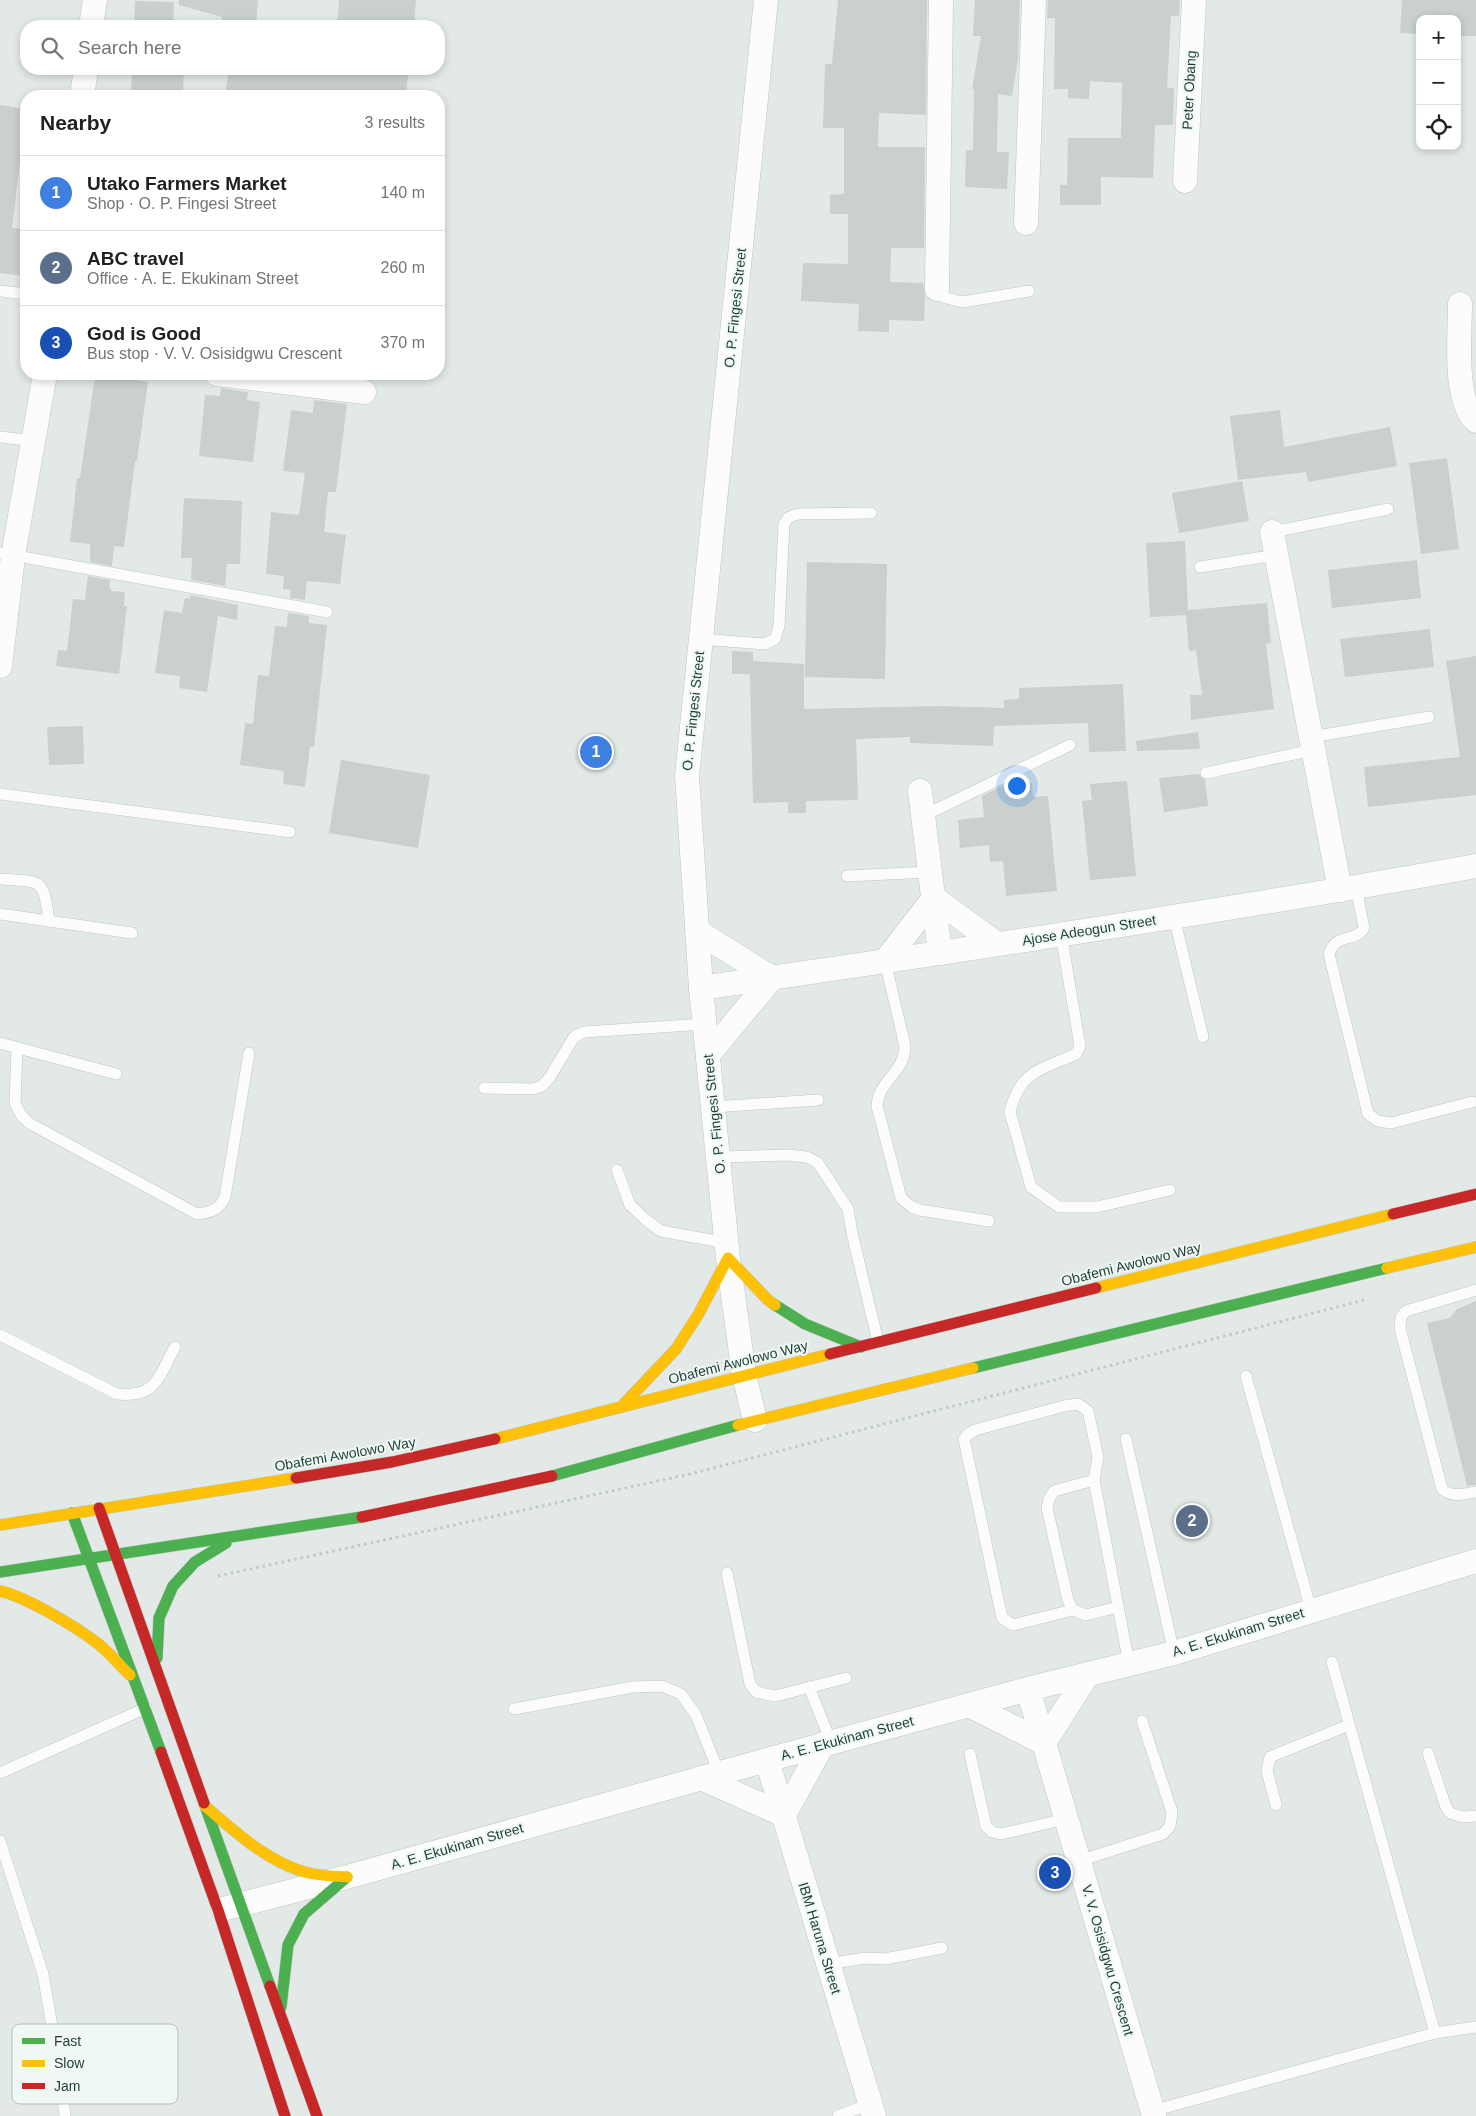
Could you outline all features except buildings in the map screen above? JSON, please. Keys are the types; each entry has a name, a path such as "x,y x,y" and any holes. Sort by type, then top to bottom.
{"main road":[{"name":"Obafemi Awolowo Way","path":"0,1525 392,1462 529,1432 744,1375 1476,1194"},
{"path":"0,1572 348,1520 467,1495 550,1476 755,1420 1476,1247"},
{"path":"621,1407 676,1349 698,1315 727,1250 768,1300 806,1324 861,1347"},
{"path":"99,1508 156,1672 317,2116"},
{"path":"72,1513 146,1708 218,1910 285,2116"},
{"path":"156,1672 159,1618 173,1586 195,1562 234,1538"},
{"path":"0,1591 9,1593 38,1607 94,1640 135,1680"},
{"path":"205,1806 250,1842 280,1861 307,1873 347,1878"},
{"path":"280,2017 288,1945 304,1914 347,1878"}],"street":[{"path":"92,20 95,0"},
{"name":"O. P. Fingesi Street","path":"755,1420 744,1375 727,1250 701,988 687,776 766,0"},
{"path":"937,288 941,0"},
{"path":"1026,223 1034,0"},
{"name":"Peter Obang","path":"1185,181 1194,0"},
{"path":"83,90 85,75"},
{"path":"1460,304 1461,380 1464,404 1476,421"},
{"path":"0,666 7,555 34,441 44,380"},
{"path":"266,380 364,392"},
{"path":"1272,532 1312,744 1348,889"},
{"path":"920,790 940,953"},
{"name":"Ajose Adeogun Street","path":"701,988 885,962 1348,889 1476,866"},
{"path":"934,898 997,944"},
{"path":"885,962 934,898"},
{"path":"697,931 772,978 708,1055"},
{"name":"A. E. Ekukinam Street","path":"218,1910 347,1878 827,1743 1174,1652 1476,1561"},
{"path":"969,1705 1044,1743 1088,1674"},
{"name":"V. V. Osisidgwu Crescent","path":"1028,1689 1153,2114"},
{"path":"710,1776 784,1815 827,1743"},
{"name":"IBM Haruna Street","path":"767,1760 872,2110"}],"lane":[{"path":"937,288 943,297 962,302 1029,291"},
{"path":"0,291 20,293"},
{"path":"0,437 34,441"},
{"path":"1272,532 1388,509"},
{"path":"701,639 765,644 775,639 779,626 784,524 788,518 797,514 871,513"},
{"path":"7,555 327,612"},
{"path":"1200,568 1276,555"},
{"path":"1206,773 1312,744 1429,717"},
{"path":"923,816 1070,745"},
{"path":"0,794 290,832"},
{"path":"847,876 930,872"},
{"path":"0,879 33,881 40,885 45,892 50,921"},
{"path":"1348,889 1364,928 1361,933 1337,940 1332,945 1329,954 1368,1114 1378,1122 1391,1123 1472,1102"},
{"path":"0,914 132,933"},
{"path":"1174,916 1203,1038"},
{"path":"1060,934 1080,1046 1076,1054 1032,1073 1022,1084 1012,1103 1010,1112 1031,1187 1059,1208 1096,1207 1170,1190"},
{"path":"885,962 905,1046 905,1056 894,1076 881,1089 877,1097 877,1106 901,1198 912,1208 989,1221"},
{"path":"484,1088 533,1089 542,1086 550,1077 574,1037 584,1032 705,1024"},
{"path":"0,1043 116,1074"},
{"path":"17,1048 15,1103 21,1115 29,1123 197,1214 210,1213 220,1207 225,1197 249,1053"},
{"path":"713,1107 818,1100"},
{"path":"718,1157 788,1155 807,1157 818,1162 848,1209 878,1342"},
{"path":"617,1170 630,1205 661,1231 727,1250"},
{"path":"1476,1290 1406,1311 1401,1317 1400,1328 1442,1489 1447,1494 1455,1495 1476,1492"},
{"path":"0,1335 117,1394 134,1396 153,1388 175,1347"},
{"path":"1246,1376 1311,1610"},
{"path":"1118,1607 1086,1615 1073,1610 1013,1625 1002,1618 964,1439 967,1435 975,1430 1064,1406 1078,1404 1088,1411 1098,1457 1094,1480 1129,1664"},
{"path":"1126,1438 1174,1652"},
{"path":"1073,1610 1068,1600 1047,1508 1049,1499 1054,1491 1094,1480"},
{"path":"727,1573 750,1684 756,1692 775,1696 846,1678"},
{"path":"1332,1662 1436,2033"},
{"path":"514,1709 633,1687 662,1686 681,1694 696,1715 710,1776"},
{"path":"809,1687 827,1743"},
{"path":"0,1773 146,1708"},
{"path":"1079,1861 1163,1834 1170,1826 1172,1812 1142,1721"},
{"path":"1276,1805 1267,1771 1270,1757 1349,1725"},
{"path":"1428,1753 1446,1807 1450,1813 1463,1817 1476,1816"},
{"path":"970,1754 986,1826 992,1832 1001,1834 1066,1819"},
{"path":"0,1841 43,1974 52,2024"},
{"path":"828,1964 864,1958 885,1959 942,1948"},
{"path":"1153,2114 1436,2033 1476,2027"},
{"path":"838,2116 872,2110"}],"path":[{"path":"212,1578 690,1474 1372,1298"}],"traffic: fast":[{"path":"973,1368 1387,1268"},
{"path":"775,1305 805,1324 861,1347"},
{"path":"552,1476 738,1425"},
{"path":"72,1513 161,1752"},
{"path":"0,1572 362,1517"},
{"path":"157,1658 159,1618 173,1586 195,1562 226,1543"},
{"path":"204,1803 270,1986"},
{"path":"281,2007 288,1945 304,1914 347,1877"}],"traffic: slow":[{"path":"1096,1288 1393,1214"},
{"path":"1387,1268 1476,1247"},
{"path":"621,1407 676,1349 698,1315 728,1258 775,1305"},
{"path":"495,1439 830,1354"},
{"path":"738,1425 973,1368"},
{"path":"0,1525 296,1478"},
{"path":"0,1591 35,1605 73,1627 103,1648 130,1675"},
{"path":"205,1806 253,1845 280,1862 308,1873 347,1877"}],"traffic: jam":[{"path":"1393,1214 1476,1194"},
{"path":"830,1354 1096,1288"},
{"path":"296,1478 392,1462 495,1439"},
{"path":"362,1517 552,1476"},
{"path":"99,1508 204,1803"},
{"path":"161,1752 218,1910 285,2116"},
{"path":"270,1986 317,2116"}],"place":[{"name":"Utako Farmers Market","path":"596,752"},
{"name":"ABC travel","path":"1192,1521"},
{"name":"God is Good","path":"1055,1873"}]}
